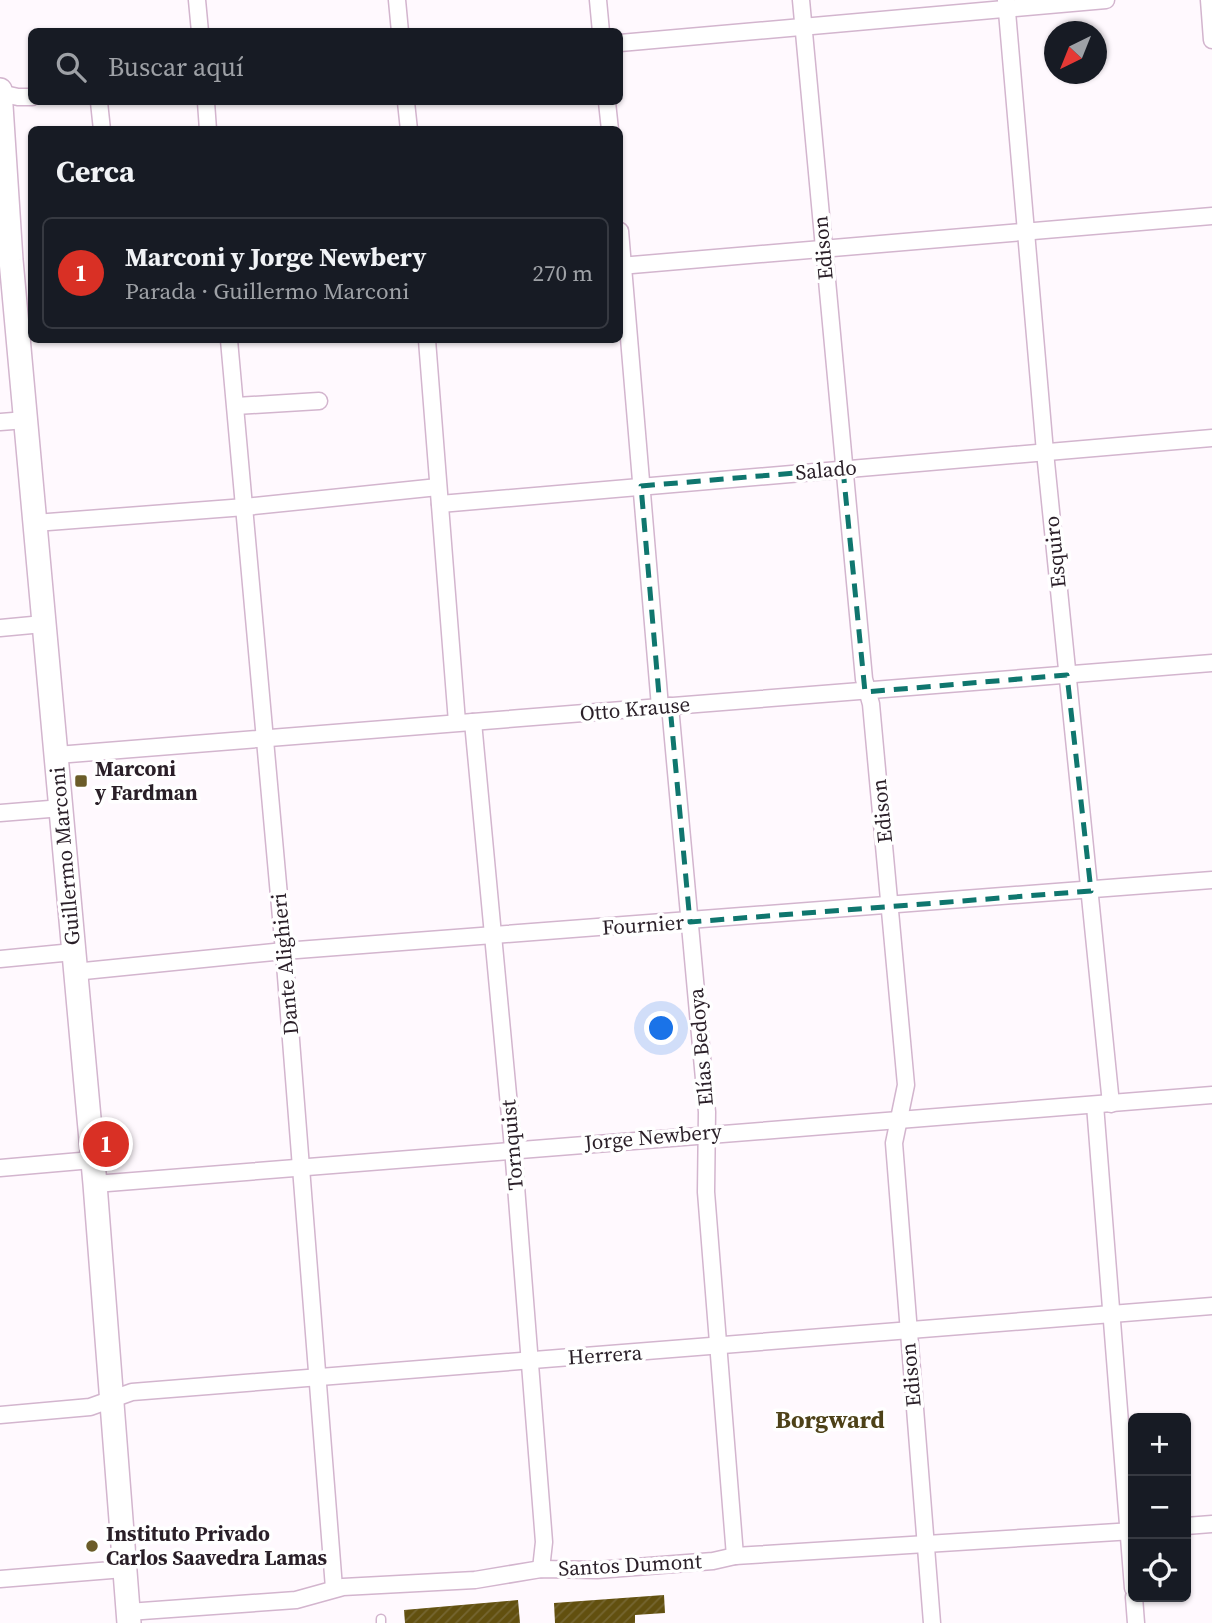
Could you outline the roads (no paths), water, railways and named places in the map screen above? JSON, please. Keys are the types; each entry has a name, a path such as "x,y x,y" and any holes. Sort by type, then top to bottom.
{"street":[{"path":"197,0 200,28"},
{"path":"397,0 400,28"},
{"path":"598,0 601,28"},
{"name":"Edison","path":"801,0 843,469 892,904 906,1085 894,1143 932,1623"},
{"path":"623,43 803,28 1007,4 1105,0"},
{"path":"1209,0 1212,40"},
{"name":"Esquiro","path":"1007,4 1024,232 1111,1104"},
{"path":"0,92 28,96"},
{"name":"Guillermo Marconi","path":"0,92 6,260 25,321 26,420 95,1184 128,1618"},
{"path":"99,105 102,126"},
{"path":"206,105 208,126"},
{"path":"406,105 409,126"},
{"path":"607,105 610,126"},
{"path":"623,266 1212,216"},
{"name":"Elías Bedoya","path":"623,288 641,486 690,922 706,1133 706,1192 735,1556"},
{"name":"Dante Alighieri","path":"229,343 284,951 334,1588"},
{"name":"Tornquist","path":"427,343 438,487 493,935 513,1148 544,1542 541,1569"},
{"path":"236,407 319,401"},
{"path":"0,422 26,420"},
{"name":"Salado","path":"440,504 1212,438"},
{"path":"35,523 245,507 438,487"},
{"path":"0,628 43,624"},
{"name":"Otto Krause","path":"57,755 1212,663"},
{"path":"0,813 62,808"},
{"name":"Fournier","path":"0,958 74,962 284,951 1212,880"},
{"name":"Jorge Newbery","path":"95,1184 513,1148 1212,1095"},
{"path":"1095,1105 1128,1497"},
{"path":"0,1168 92,1160"},
{"name":"Herrera","path":"0,1415 90,1408 110,1398 132,1392 718,1348 1212,1306"},
{"path":"1191,1526 1212,1524"},
{"name":"Santos Dumont","path":"128,1618 296,1600 334,1588 484,1579 541,1569 597,1570 713,1561 735,1556 1128,1531"},
{"path":"0,1579 124,1569"},
{"path":"1134,1602 1136,1623"}],"place":[{"name":"Marconi y Fardman","path":"81,781"},
{"name":"Marconi y Jorge Newbery","path":"106,1144"},
{"name":"Instituto Privado Carlos Saavedra Lamas","path":"92,1546"}],"district":[{"name":"Borgward","path":"830,1420"}]}
